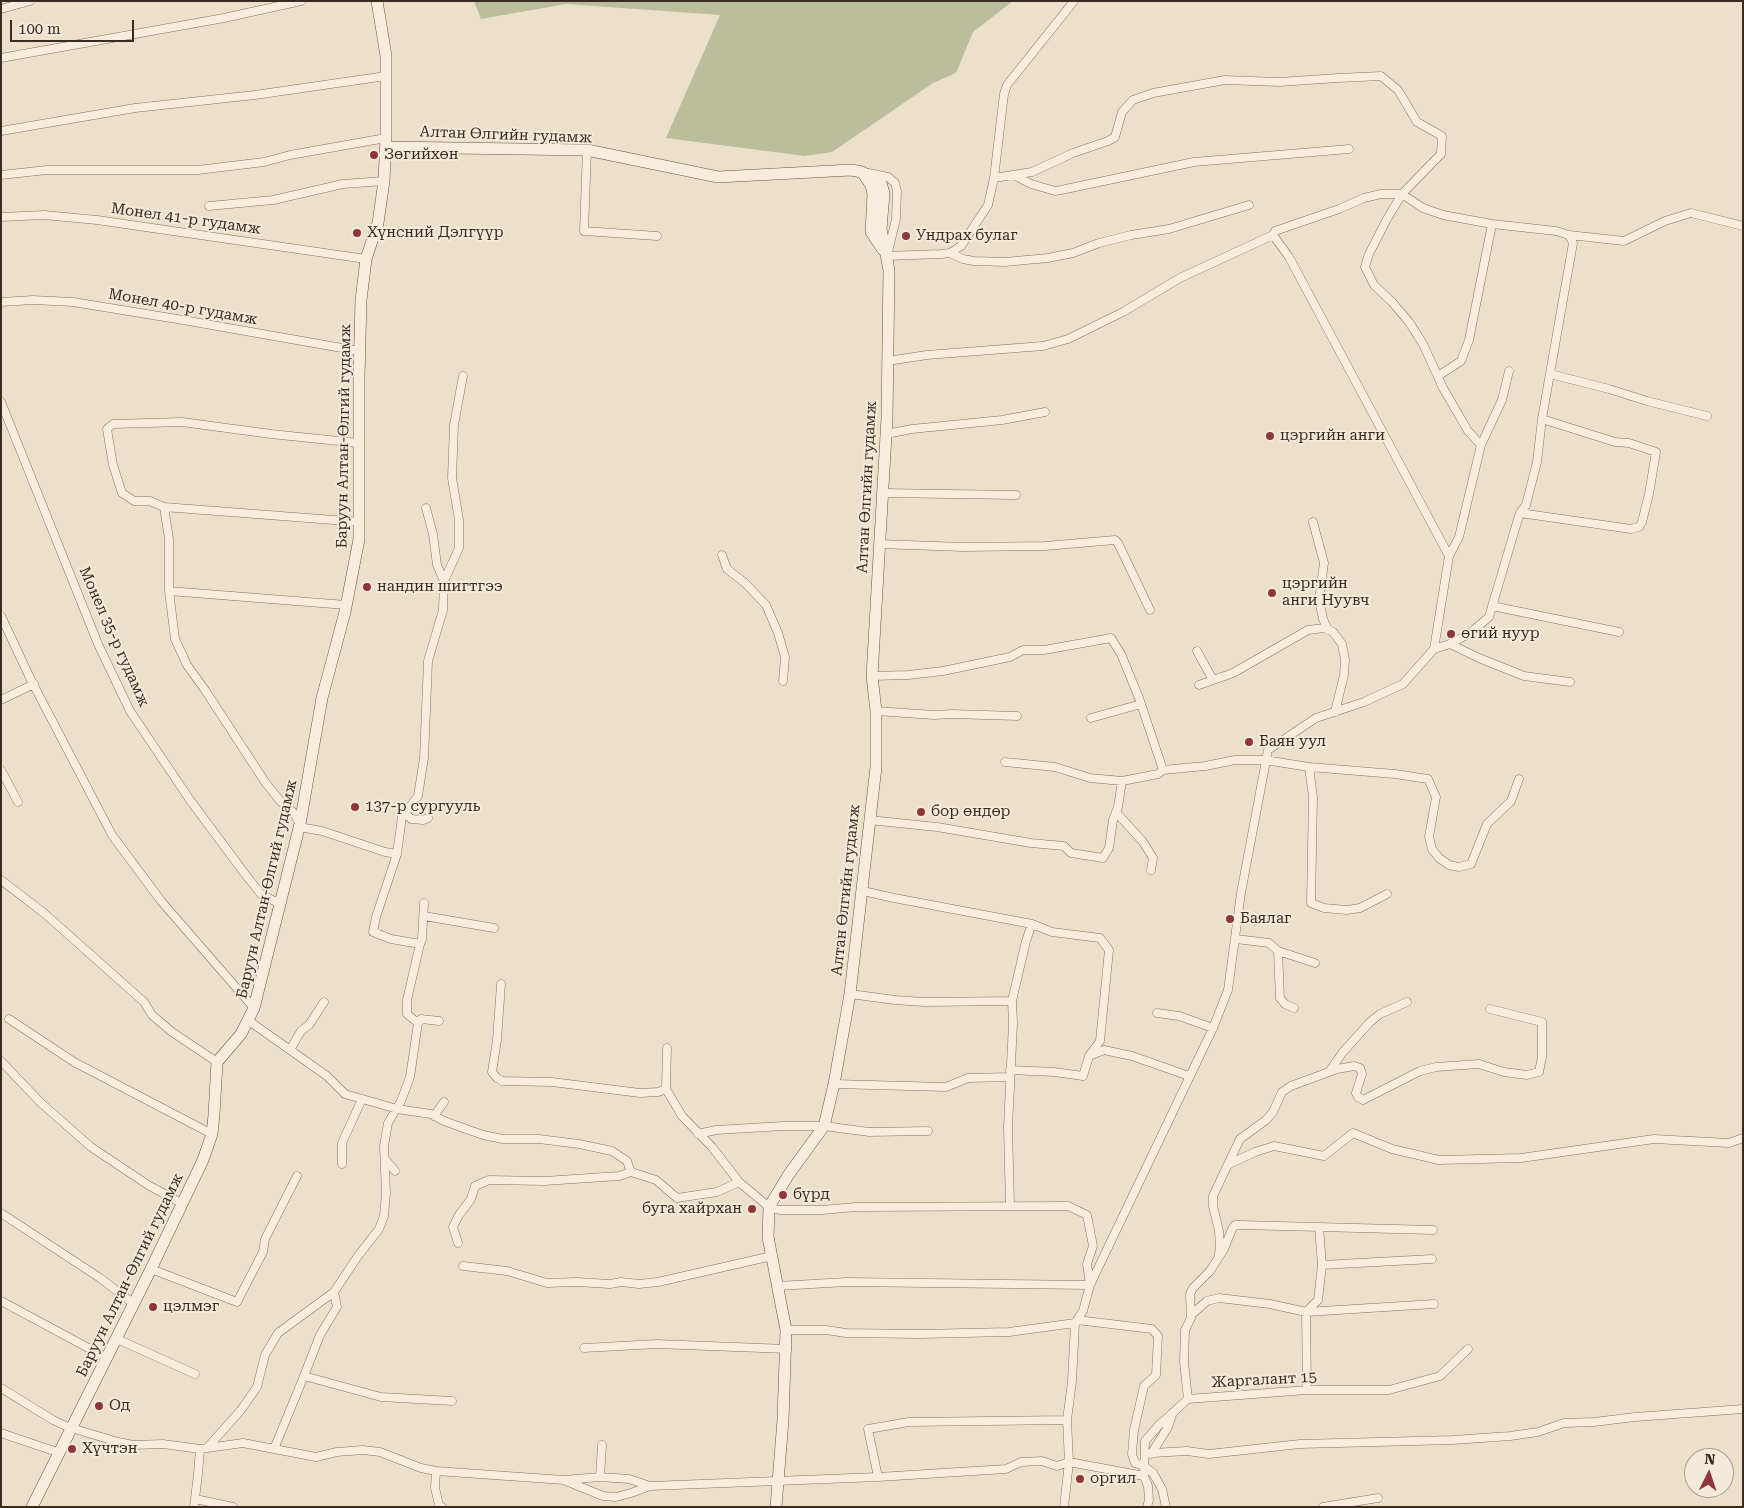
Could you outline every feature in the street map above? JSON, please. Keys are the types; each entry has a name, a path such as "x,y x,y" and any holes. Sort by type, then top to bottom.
{"main road":[{"name":"Баруун Алтан-Өлгий гудамж","path":"32,1507 117,1339 183,1204 202,1160 212,1134 217,1062 241,1034 254,1008 300,826 322,698 346,605 356,557 360,522 358,443 362,300 366,259 378,223 384,181 386,142 386,56 377,1"},
{"name":"Алтан Өлгийн гудамж","path":"386,142 587,150 718,177 851,170 862,172 871,185 873,194 871,232 887,256 889,270 886,434 872,676 876,711 876,767 850,994 834,1084 824,1126 789,1174 769,1207 768,1237 786,1330 787,1349 776,1507"}],"street":[{"path":"1,9 30,1"},
{"path":"1,58 224,18 300,1"},
{"path":"950,253 961,246 988,205 994,178 1004,94 1007,85 1074,1"},
{"path":"1,131 135,108 255,95 386,76"},
{"path":"994,178 1032,172 1073,153 1115,137 1122,112 1133,100 1141,96 1225,80 1279,82 1381,76 1398,90 1417,122 1442,136 1441,154 1402,194 1369,254 1365,267 1374,285 1409,322 1423,344 1468,431 1481,445"},
{"path":"1,175 47,170 198,170 264,162 290,155 386,142"},
{"path":"1014,175 1031,184 1055,191 1194,162 1349,149"},
{"path":"587,150 584,231 657,236"},
{"path":"862,172 888,177 895,183 897,191 896,218 887,256 950,253 963,259 974,261 1005,262 1048,258 1074,253 1131,235 1188,224 1249,205"},
{"path":"209,206 274,200 343,184 384,181"},
{"path":"887,361 927,355 1044,346 1068,339 1123,312 1180,278 1273,235 1275,231 1339,209 1364,198 1382,194 1402,194 1423,208 1443,215 1492,224 1624,241 1665,221 1691,213 1743,226"},
{"name":"Монел 41-р гудамж","path":"1,217 44,215 97,220 366,259"},
{"path":"1438,376 1461,361 1468,340 1492,224"},
{"path":"1273,235 1289,257 1448,556"},
{"path":"1064,1507 1069,1462 1067,1420 1076,1322 1083,1311 1090,1285 1213,1028 1228,990 1241,893 1268,750 1316,718 1364,702 1403,684 1434,649 1450,644 1470,633 1489,616 1520,513 1526,505 1537,462 1542,419 1573,243 1569,235"},
{"name":"Монел 40-р гудамж","path":"1,302 33,300 73,302 360,351"},
{"path":"1434,649 1448,556 1459,537 1481,445 1502,400 1508,371"},
{"path":"1550,374 1707,416"},
{"path":"420,944 391,939 373,932 376,917 397,854 402,818 418,796 424,758 428,661 443,610 444,582 459,548 460,520 452,478 454,425 463,376"},
{"name":"Монел 35-р гудамж","path":"1,402 98,644 130,711 190,800 245,874 261,894 280,904"},
{"path":"886,434 912,429 1002,420 1045,412"},
{"path":"1520,513 1631,529 1639,527 1642,522 1649,494 1656,452 1629,443 1614,442 1542,419"},
{"path":"358,443 182,422 113,424 107,429 113,465 122,493 134,501 150,501 164,507 360,522"},
{"path":"883,493 1016,495"},
{"path":"164,507 169,539 169,591 175,639 187,665 265,782 292,812 300,826 397,854"},
{"path":"426,508 433,534 437,565 444,582"},
{"path":"1313,522 1324,563 1319,600 1323,620 1328,630"},
{"path":"879,544 963,547 1045,546 1115,540 1118,542 1150,610"},
{"path":"722,555 727,569 745,584 766,606 778,633 785,657 783,681"},
{"path":"169,591 346,605"},
{"path":"1492,606 1619,632"},
{"path":"1,616 112,836 161,901 254,1008"},
{"path":"1199,685 1233,673 1308,630 1324,628 1333,632 1342,644 1345,660 1344,675 1335,712"},
{"path":"872,676 908,675 943,671 1010,657 1023,650 1044,650 1111,638 1121,654 1141,704 1163,770"},
{"path":"1450,644 1478,658 1524,676 1570,682"},
{"path":"1197,651 1213,680"},
{"path":"1,700 34,684"},
{"path":"1091,718 1141,704"},
{"path":"876,711 934,715 1018,716"},
{"path":"1005,762 1055,767 1090,778 1122,781 1158,774 1163,770 1205,766 1235,760 1265,760 1309,767 1395,774 1428,779 1436,797 1429,837 1432,849 1439,858 1449,865 1459,867 1470,864 1487,824 1511,801 1519,779"},
{"path":"1309,767 1313,797 1311,902 1324,908 1347,910 1360,908 1387,894"},
{"path":"1,770 18,802"},
{"path":"869,820 937,827 1064,846 1072,853 1103,858 1109,848 1122,781"},
{"path":"1116,812 1143,842 1153,858 1151,870"},
{"path":"405,813 411,819 423,820 428,818"},
{"path":"1,880 44,913 144,1002 152,1015 172,1032 217,1062"},
{"path":"834,1084 946,1087 968,1078 1010,1073 1054,1072 1083,1076 1089,1056 1100,1041 1110,950 1100,938 1052,932 1032,924 894,898 863,890"},
{"path":"418,1023 407,1014 407,1000 422,939 424,903"},
{"path":"424,916 494,928"},
{"path":"1010,1206 1008,1127 1012,1001 1026,941 1032,924"},
{"path":"1236,939 1263,941 1278,951 1315,964"},
{"path":"1278,951 1280,998 1285,1004 1294,1008"},
{"path":"501,984 497,1040 492,1072 502,1081 552,1082 640,1093 666,1090"},
{"path":"850,994 924,1002 1012,1001"},
{"path":"290,1050 301,1031 309,1025 324,1002"},
{"path":"1329,1072 1343,1052 1370,1022 1380,1014 1407,1002"},
{"path":"1218,1258 1220,1248 1219,1231 1213,1206 1213,1196 1240,1139 1269,1116 1282,1092 1298,1082 1354,1066 1360,1068 1362,1074 1356,1093 1363,1100 1420,1071 1436,1067 1479,1064 1504,1072 1527,1075 1539,1072 1542,1057 1542,1022 1490,1009"},
{"path":"1157,1013 1179,1016 1213,1028"},
{"path":"9,1019 74,1062 212,1134"},
{"path":"208,1448 241,1410 257,1387 264,1355 278,1333 334,1292 358,1256 379,1230 384,1216 386,1160 384,1146 388,1124 397,1109 410,1077 418,1023 421,1019 439,1021"},
{"path":"249,1021 327,1076 345,1094 397,1109 434,1116 483,1135 503,1139 539,1139 579,1144 612,1151 627,1162 631,1172"},
{"path":"667,1048 666,1090 682,1116 712,1147 740,1182 769,1207 779,1210 822,1210 856,1207 1068,1206 1087,1215 1093,1246 1087,1264 1090,1285"},
{"path":"1089,1056 1104,1050 1123,1054 1189,1076"},
{"path":"1,1061 40,1102 91,1147 148,1185 183,1204"},
{"path":"342,1164 342,1143 362,1099"},
{"path":"434,1116 444,1102"},
{"path":"698,1134 716,1130 783,1126 824,1126 869,1132 928,1131"},
{"path":"1229,1164 1274,1146 1324,1156 1354,1133 1392,1149 1440,1160 1522,1158 1654,1139 1728,1142 1743,1138"},
{"path":"386,1160 395,1171"},
{"path":"458,1243 453,1227 471,1199 475,1186 489,1180 544,1181 619,1176 631,1172 656,1180 677,1198 717,1192 740,1182"},
{"path":"151,1269 237,1302 263,1252 265,1239 297,1176"},
{"path":"1,1214 100,1278 134,1304"},
{"path":"1147,1507 1149,1500 1148,1486 1144,1476 1145,1441 1159,1425 1188,1399 1184,1362 1185,1330 1191,1318 1190,1294 1193,1288 1210,1271 1224,1250 1235,1225 1433,1230"},
{"path":"1307,1390 1306,1312 1318,1300 1322,1266 1319,1227"},
{"path":"463,1266 507,1271 547,1283 610,1284 621,1282 639,1284 665,1281 772,1256"},
{"path":"1322,1266 1432,1259"},
{"path":"778,1286 846,1282 1090,1285"},
{"path":"274,1449 320,1335 337,1307 334,1292"},
{"path":"1191,1315 1207,1301 1218,1298 1270,1304 1306,1312 1434,1304"},
{"path":"1,1301 107,1358"},
{"path":"786,1330 920,1334 1008,1332 1076,1322 1152,1329 1158,1336 1156,1375 1144,1386 1134,1430 1132,1454 1135,1463 1144,1462 1153,1453 1168,1428 1173,1412"},
{"path":"117,1339 195,1374"},
{"path":"584,1348 657,1344 787,1349"},
{"name":"Жаргалант 15","path":"1188,1399 1307,1390 1389,1390 1440,1376 1468,1349"},
{"path":"304,1376 381,1397 452,1401"},
{"path":"1,1388 53,1420 73,1428 133,1445 163,1444 200,1449 244,1443 316,1457 337,1452 363,1450 380,1452 421,1468 436,1471 564,1480 600,1477 629,1479 650,1486 777,1482 1006,1469 1021,1462 1042,1461 1057,1466 1069,1462 1144,1476"},
{"path":"1153,1453 1187,1451 1209,1454 1300,1444 1453,1440 1510,1436 1538,1432 1564,1423 1743,1409"},
{"path":"878,1477 868,1429 910,1422 1067,1420"},
{"path":"1,1433 60,1453"},
{"path":"600,1477 602,1445"},
{"path":"200,1449 194,1503 233,1507"},
{"path":"1144,1462 1153,1472 1162,1489 1166,1507"},
{"path":"436,1471 435,1488 442,1507"},
{"path":"564,1480 603,1496 616,1497 631,1494 650,1486"},
{"path":"615,1507 616,1497"},
{"path":"1322,1507 1378,1498"}],"green space":[{"path":"474,1 1013,1 973,32 956,73 933,83 832,152 805,156 666,138 720,15 566,4 481,19"}],"place":[{"name":"Зөгийхөн","path":"374,155"},
{"name":"Хүнсний Дэлгүүр","path":"357,233"},
{"name":"Ундрах булаг","path":"906,236"},
{"name":"цэргийн анги","path":"1270,436"},
{"name":"нандин шигтгээ","path":"367,587"},
{"name":"цэргийн анги Нуувч","path":"1272,593"},
{"name":"өгий нуур","path":"1451,634"},
{"name":"Баян уул","path":"1249,742"},
{"name":"137-р сургууль","path":"355,807"},
{"name":"бор өндөр","path":"921,812"},
{"name":"Баялаг","path":"1230,919"},
{"name":"бүрд","path":"783,1195"},
{"name":"буга хайрхан","path":"752,1209"},
{"name":"цэлмэг","path":"153,1307"},
{"name":"Од","path":"99,1406"},
{"name":"Хүчтэн","path":"72,1449"},
{"name":"оргил","path":"1080,1479"}]}
